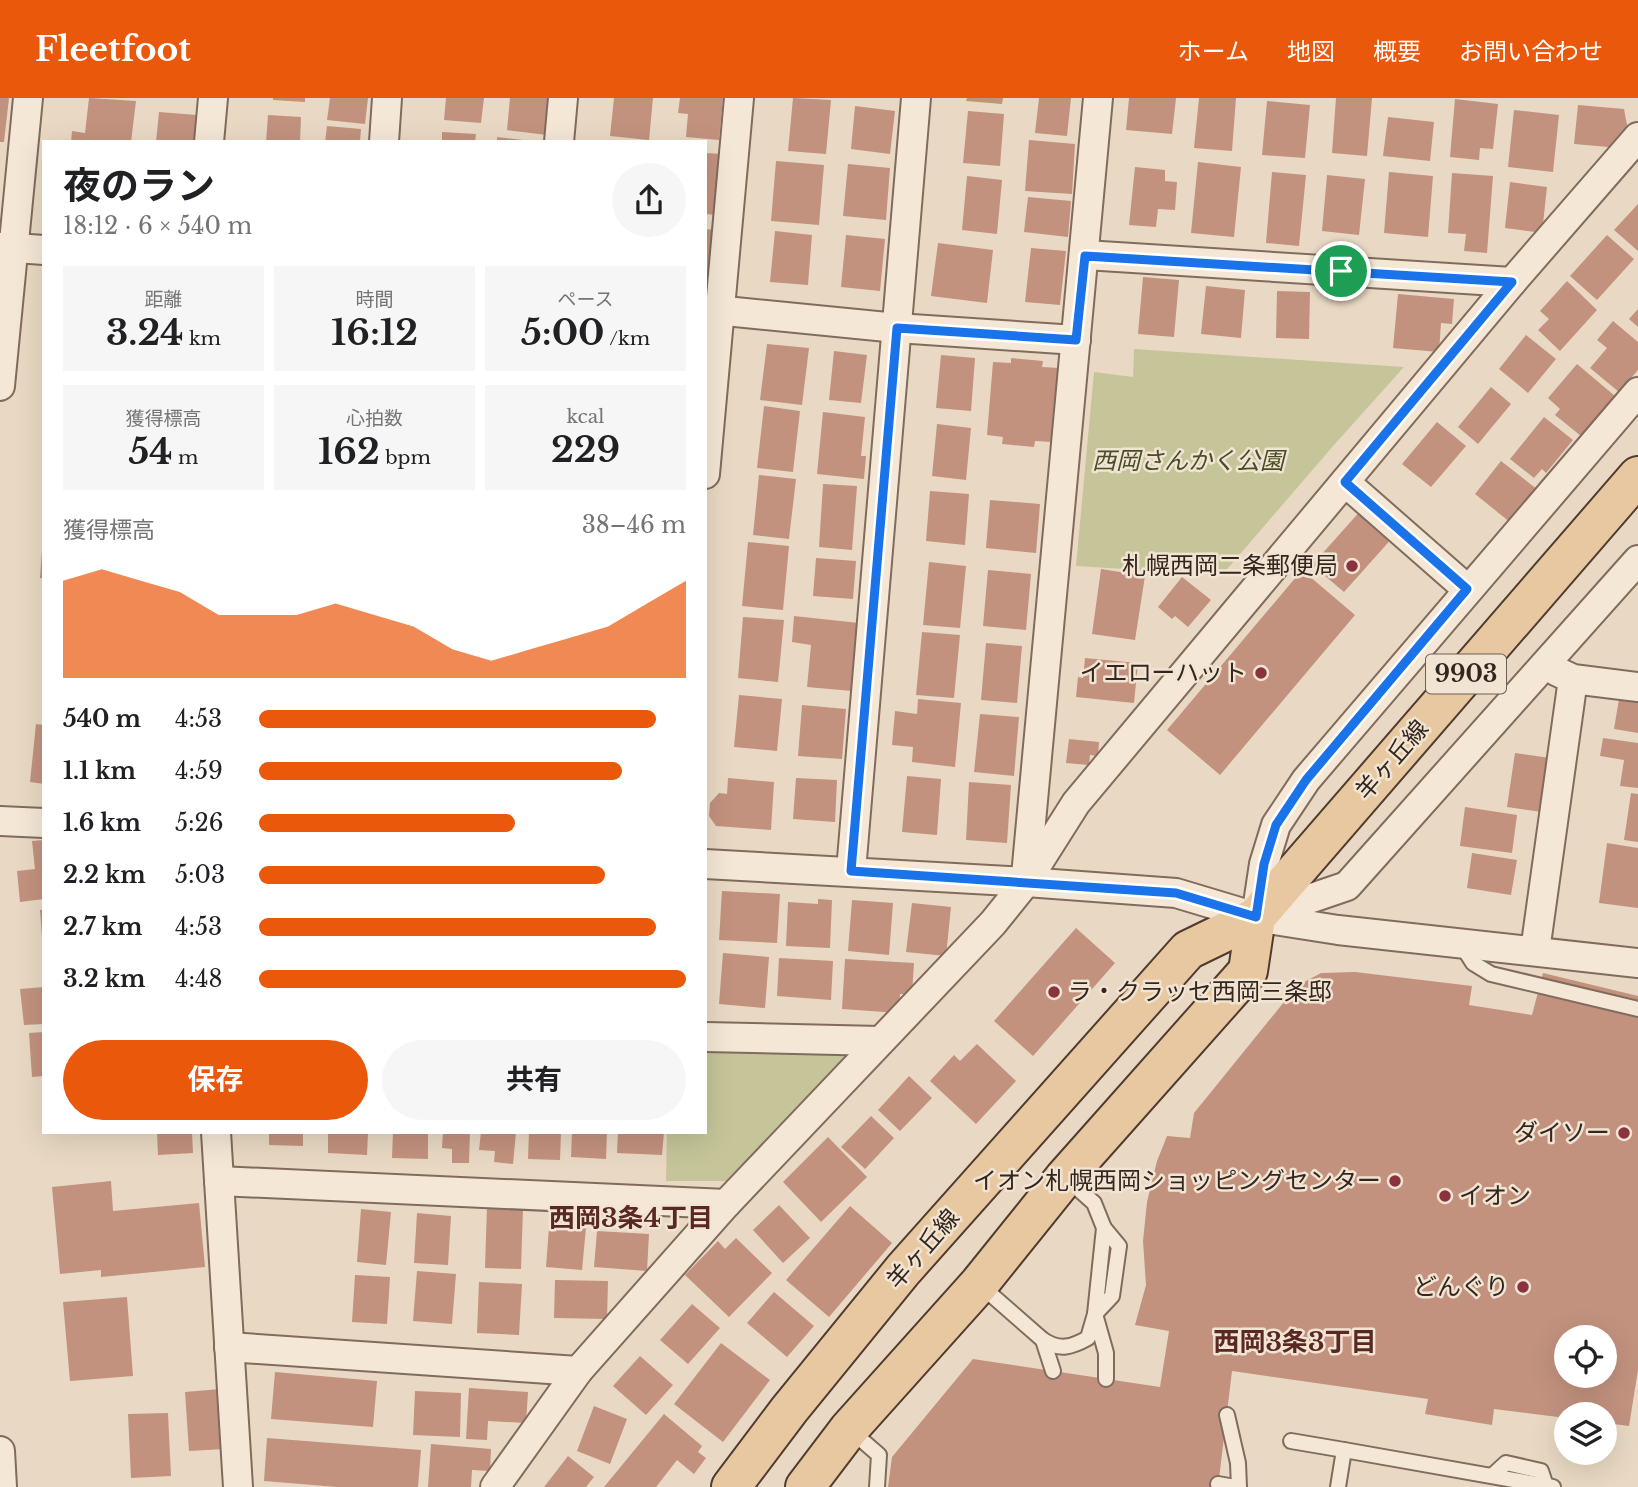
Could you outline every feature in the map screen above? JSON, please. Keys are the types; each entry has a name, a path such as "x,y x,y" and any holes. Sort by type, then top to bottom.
{"main road":[{"name":"羊ヶ丘線","path":"731,1487 789,1410 903,1270 1188,950 1256,917 1638,476"},
{"path":"805,1487 849,1429 979,1284 1065,1177 1248,971 1256,917"}],"street":[{"path":"0,386 7,248 28,98"},
{"path":"209,140 213,98"},
{"path":"384,140 387,98"},
{"path":"559,140 563,98"},
{"path":"707,433 713,309 739,98"},
{"path":"851,871 916,98"},
{"path":"1026,882 1098,98"},
{"path":"495,1487 578,1371 726,1205 993,923 1026,882 1076,803 1512,282 1638,137"},
{"path":"7,248 42,250"},
{"path":"1085,256 1512,282"},
{"path":"713,309 897,328 1076,340"},
{"path":"1256,917 1264,864 1276,825 1306,780 1638,392"},
{"path":"1345,482 1467,589"},
{"path":"1256,917 1347,886 1638,560"},
{"path":"1545,665 1573,679 1638,687"},
{"path":"1535,951 1573,679"},
{"path":"0,821 42,823"},
{"path":"707,864 1176,893 1256,917 1338,930 1638,963"},
{"path":"707,1037 880,1041"},
{"path":"216,1134 238,1487"},
{"path":"219,1181 726,1205"},
{"path":"229,1347 578,1371"},
{"path":"0,1451 2,1487"}],"lane":[{"path":"1460,942 1473,963 1491,974 1638,1009"},
{"path":"979,1284 1053,1347 1071,1348 1088,1338 1095,1314 1104,1228 1094,1203 1065,1177"},
{"path":"1095,1314 1106,1353 1106,1379"},
{"path":"1043,1340 1053,1371"},
{"path":"1218,1484 1237,1487 1238,1464 1227,1415"},
{"path":"849,1429 879,1455 877,1486"},
{"path":"1291,1441 1550,1486"},
{"path":"1338,1487 1344,1450"}],"green space":[{"name":"西岡さんかく公園","path":"1134,349 1404,367 1222,575 1076,566 1094,372 1133,377"},
{"path":"856,1050 737,1181 666,1181 667,1134 707,1134 707,1051"}],"building":[{"path":"0,98 9,98 4,142 0,142"},
{"path":"89,98 136,101 131,140 71,140 72,131 85,133"},
{"path":"305,98 305,102 273,100"},
{"path":"330,98 368,98 365,124 327,120"},
{"path":"446,98 484,98 481,123 444,120"},
{"path":"510,98 551,98 547,135 507,130"},
{"path":"614,98 653,98 649,140 610,136"},
{"path":"680,98 723,98 719,140 686,137 688,114 678,113"},
{"path":"793,98 831,100 826,154 788,151"},
{"path":"967,98 1003,98 1002,104 966,101"},
{"path":"1039,98 1071,98 1067,136 1035,133"},
{"path":"1129,98 1176,98 1172,134 1126,130"},
{"path":"1199,98 1236,98 1232,151 1194,148"},
{"path":"1336,98 1372,98 1367,156 1332,153"},
{"path":"1455,99 1498,104 1493,149 1480,148 1479,160 1450,157"},
{"path":"1267,101 1310,105 1305,158 1262,155"},
{"path":"1578,105 1624,109 1628,130 1620,148 1574,144"},
{"path":"855,106 895,111 890,154 851,149"},
{"path":"1514,110 1559,115 1553,172 1508,167"},
{"path":"968,111 1004,114 1000,166 963,163"},
{"path":"159,112 197,115 194,140 156,140"},
{"path":"268,115 301,117 300,140 266,140"},
{"path":"1388,117 1434,122 1430,161 1383,156"},
{"path":"327,126 361,129 360,140 325,140"},
{"path":"442,132 476,134 475,140 442,140"},
{"path":"497,137 523,140 497,140"},
{"path":"1029,140 1075,144 1072,194 1025,191"},
{"path":"707,153 723,154 718,215 707,214"},
{"path":"776,161 824,165 819,225 771,221"},
{"path":"1198,162 1241,167 1234,237 1191,233"},
{"path":"848,164 890,168 886,220 843,216"},
{"path":"1135,167 1165,170 1165,181 1177,182 1175,210 1158,209 1156,227 1129,225"},
{"path":"1272,172 1306,175 1299,246 1266,243"},
{"path":"1389,172 1433,176 1428,237 1384,233"},
{"path":"1452,173 1493,176 1487,253 1464,251 1466,234 1448,233"},
{"path":"1327,175 1365,179 1359,235 1322,231"},
{"path":"967,176 1002,180 997,234 962,230"},
{"path":"1510,182 1547,187 1542,233 1505,228"},
{"path":"1028,197 1071,201 1068,237 1024,232"},
{"path":"1638,204 1638,251 1614,230"},
{"path":"707,229 715,230 707,280"},
{"path":"775,231 812,235 808,285 770,282"},
{"path":"846,235 885,239 880,291 841,287"},
{"path":"1607,235 1634,259 1597,300 1570,276"},
{"path":"938,243 993,250 987,303 931,296"},
{"path":"1031,248 1066,251 1060,305 1025,302"},
{"path":"1143,277 1179,280 1174,337 1138,334"},
{"path":"1567,281 1597,310 1560,351 1538,330 1549,319 1540,311"},
{"path":"1206,286 1245,290 1241,338 1201,334"},
{"path":"1277,291 1310,292 1309,339 1276,338"},
{"path":"1398,294 1454,299 1452,324 1441,323 1439,352 1393,348"},
{"path":"1638,309 1638,327 1629,319"},
{"path":"1613,321 1638,342 1638,370 1619,392 1590,368 1607,348 1597,340"},
{"path":"1526,335 1556,359 1528,393 1499,369"},
{"path":"767,344 809,348 802,405 760,400"},
{"path":"834,351 867,355 861,403 829,400"},
{"path":"941,355 975,358 971,411 936,408"},
{"path":"1011,358 1043,361 1042,367 1059,368 1052,442 1035,441 1034,447 1002,444 1003,437 987,435 993,362 1011,363"},
{"path":"1577,364 1615,396 1581,436 1555,415 1560,409 1548,398"},
{"path":"1491,387 1511,404 1478,444 1458,427"},
{"path":"764,406 800,411 793,472 757,468"},
{"path":"823,412 865,417 861,456 866,456 864,479 817,474"},
{"path":"1544,417 1573,440 1546,473 1542,469 1534,478 1510,459"},
{"path":"1437,422 1466,446 1431,487 1402,464"},
{"path":"937,424 971,428 966,480 932,476"},
{"path":"1501,461 1538,490 1511,523 1475,494"},
{"path":"759,475 796,479 789,539 753,535"},
{"path":"823,484 857,486 852,550 819,547"},
{"path":"930,491 969,494 965,545 926,541"},
{"path":"990,500 1040,504 1036,553 986,548"},
{"path":"1363,508 1394,536 1344,592 1312,565"},
{"path":"748,542 789,546 783,610 742,606"},
{"path":"816,558 856,561 853,599 813,596"},
{"path":"929,562 966,566 960,628 923,625"},
{"path":"1101,569 1145,576 1135,640 1092,634"},
{"path":"988,570 1031,574 1026,630 983,626"},
{"name":"イエローハット","path":"1302,570 1355,615 1220,775 1167,730"},
{"path":"1182,577 1211,600 1188,627 1175,616 1172,619 1158,607"},
{"path":"794,616 859,623 852,691 807,687 811,645 792,642"},
{"path":"743,617 784,620 778,682 738,678"},
{"path":"922,632 960,635 954,698 916,695"},
{"path":"986,643 1022,646 1017,703 981,700"},
{"path":"1085,658 1138,663 1134,703 1076,697 1078,677 1083,678"},
{"path":"1620,693 1638,696 1638,733 1614,729"},
{"path":"739,695 782,699 777,751 734,747"},
{"path":"918,699 961,703 955,767 912,762 913,747 892,745 895,711 917,714"},
{"path":"802,705 846,709 842,759 798,756"},
{"path":"980,714 1019,717 1014,776 974,772"},
{"path":"36,724 42,725 42,784 30,782"},
{"path":"1603,738 1638,743 1638,788 1620,786 1624,760 1600,756"},
{"path":"1069,739 1099,742 1098,756 1090,755 1089,765 1066,763"},
{"path":"1515,753 1550,758 1542,812 1507,807"},
{"path":"907,776 941,779 937,835 902,832"},
{"path":"728,778 774,782 771,830 716,826 709,816 710,803 719,793 727,794"},
{"path":"796,778 837,780 835,822 793,819"},
{"path":"969,782 1011,785 1007,843 966,840"},
{"path":"1631,793 1638,794 1638,842 1624,840"},
{"path":"1465,807 1517,815 1512,853 1460,846"},
{"path":"42,840 42,899 20,902 17,871 35,869 32,841"},
{"path":"1607,843 1638,848 1638,908 1599,903"},
{"path":"1472,853 1517,860 1511,895 1467,888"},
{"path":"722,891 780,894 777,943 719,940"},
{"path":"818,899 832,900 830,948 786,946 788,902 818,904"},
{"path":"852,900 893,903 889,955 848,951"},
{"path":"912,903 951,907 946,956 906,952"},
{"name":"ラ・クラッセ西岡三条邸","path":"1076,928 1115,963 1033,1056 994,1021"},
{"path":"723,953 769,957 765,1008 719,1004"},
{"path":"779,958 833,961 831,1000 777,996"},
{"path":"845,959 914,963 912,994 900,994 899,1013 842,1009"},
{"name":"イオン札幌西岡ショッピングセンター","path":"1355,972 1472,986 1469,1005 1532,1015 1543,973 1638,996 1638,1370 1629,1426 1617,1424 1617,1402 1554,1402 1554,1416 1494,1409 1492,1425 1425,1414 1428,1399 1232,1371 1218,1487 888,1487 892,1457 973,1359 1160,1387 1169,1331 1135,1325 1146,1285 1143,1241 1147,1202 1157,1161 1167,1136 1190,1138 1194,1113 1297,986 1321,973"},
{"path":"42,987 42,1024 24,1025 20,989"},
{"path":"42,1032 42,1076 32,1077 29,1033"},
{"path":"977,1044 1016,1081 976,1124 930,1081 954,1055 960,1061"},
{"path":"909,1076 932,1098 900,1131 878,1110"},
{"path":"871,1116 894,1138 865,1169 841,1147"},
{"path":"157,1134 192,1134 193,1153 158,1155"},
{"path":"269,1134 303,1134 303,1146 269,1145"},
{"path":"328,1134 368,1134 367,1155 328,1153"},
{"path":"393,1134 428,1134 428,1159 392,1158"},
{"path":"443,1134 470,1134 469,1163 452,1163 452,1149 442,1148"},
{"path":"481,1134 516,1134 513,1164 494,1162 495,1151 479,1150"},
{"path":"529,1134 561,1134 560,1160 528,1159"},
{"path":"572,1134 607,1134 606,1159 571,1157"},
{"path":"618,1134 664,1134 662,1155 617,1153"},
{"path":"828,1137 867,1177 821,1222 783,1182"},
{"path":"111,1181 113,1211 199,1203 205,1267 101,1277 101,1270 60,1274 52,1187"},
{"path":"779,1205 810,1238 783,1263 753,1230"},
{"path":"487,1206 523,1208 521,1269 485,1268"},
{"path":"850,1206 892,1243 829,1317 786,1280"},
{"path":"361,1209 391,1212 386,1265 357,1262"},
{"path":"417,1213 451,1216 448,1265 414,1263"},
{"path":"550,1214 587,1217 582,1270 546,1267"},
{"path":"597,1231 649,1234 647,1271 594,1267"},
{"path":"736,1238 772,1273 729,1317 685,1275 718,1241 725,1249"},
{"path":"417,1271 456,1274 452,1324 413,1321"},
{"path":"355,1275 390,1277 387,1324 352,1322"},
{"path":"555,1280 608,1281 607,1319 554,1318"},
{"path":"479,1282 522,1284 519,1335 477,1333"},
{"path":"774,1292 814,1326 787,1357 747,1323"},
{"path":"127,1297 133,1376 70,1381 63,1302"},
{"path":"692,1304 720,1328 688,1364 660,1340"},
{"path":"721,1343 770,1380 723,1442 674,1404"},
{"path":"640,1356 673,1385 646,1415 613,1386"},
{"path":"275,1372 377,1381 373,1427 271,1419"},
{"path":"469,1388 528,1392 526,1423 488,1421 487,1440 466,1439"},
{"path":"220,1389 225,1449 189,1451 185,1392"},
{"path":"415,1391 461,1393 460,1437 413,1435"},
{"path":"594,1406 627,1419 610,1464 577,1451"},
{"path":"168,1413 171,1476 131,1478 128,1414"},
{"path":"664,1414 702,1446 698,1452 706,1458 694,1474 677,1460 656,1487 604,1487"},
{"path":"267,1438 421,1450 418,1487 337,1487 264,1481"},
{"path":"431,1444 491,1449 490,1471 472,1470 471,1487 428,1487"},
{"path":"568,1456 594,1477 586,1487 544,1487"}],"place":[{"name":"札幌西岡二条郵便局","path":"1352,566"},
{"name":"イエローハット","path":"1261,673"},
{"name":"ラ・クラッセ西岡三条邸","path":"1054,992"},
{"name":"ダイソー","path":"1624,1133"},
{"name":"イオン札幌西岡ショッピングセンター","path":"1395,1181"},
{"name":"イオン","path":"1445,1196"},
{"name":"どんぐり","path":"1523,1287"}],"district":[{"name":"西岡3条4丁目","path":"631,1218"},
{"name":"西岡3条3丁目","path":"1295,1342"}],"route":[{"path":"1085,256 1341,271 1512,282 1345,482 1467,589 1306,780 1276,825 1264,864 1256,917 1176,893 851,871 897,328 1076,340 1085,256"}]}
